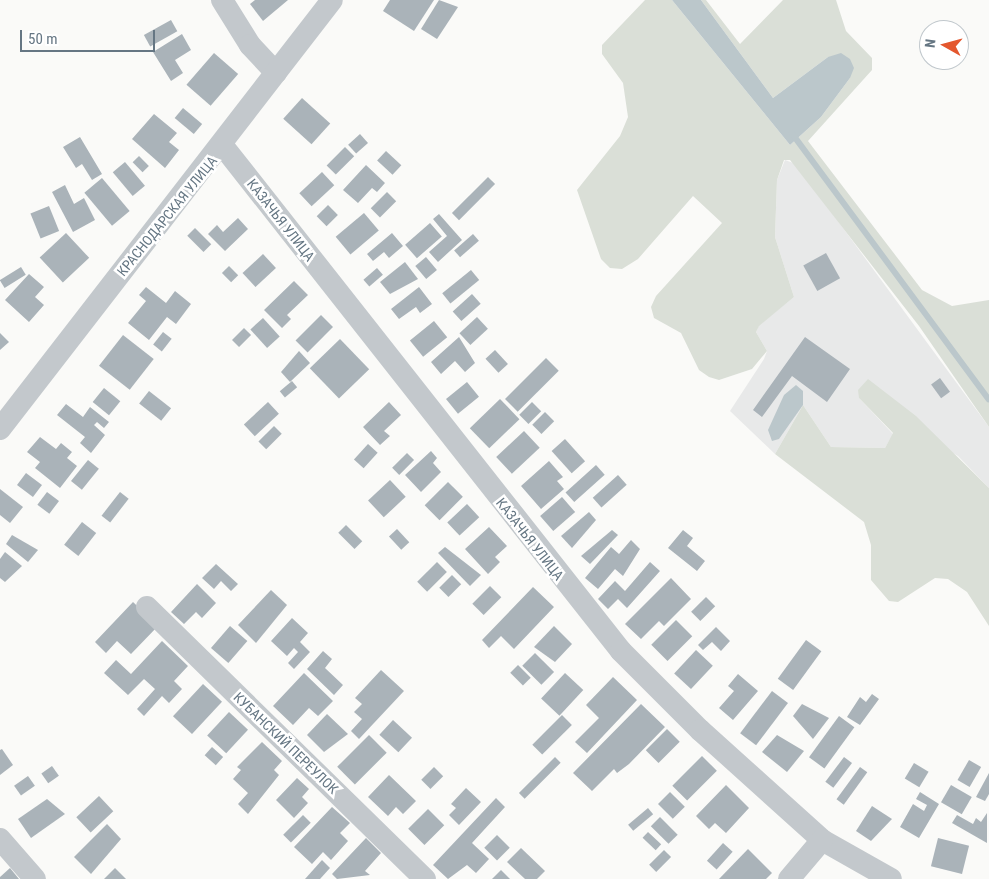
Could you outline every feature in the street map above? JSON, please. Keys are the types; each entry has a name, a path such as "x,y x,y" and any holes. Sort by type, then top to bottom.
{"street":[{"path":"222,0 250,44 276,72"},
{"name":"КРАСНОДАРСКАЯ УЛИЦА","path":"0,430 223,146 276,72 332,0"},
{"name":"КАЗАЧЬЯ УЛИЦА","path":"223,146 622,651 700,730 822,840 890,879"},
{"name":"КУБАНСКИЙ ПЕРЕУЛОК","path":"147,607 425,879"},
{"path":"789,879 822,840"},
{"path":"1,843 35,879"}],"shaded area":[{"path":"645,0 672,0 790,145 821,117 850,78 828,57 773,98 701,0 706,0 740,44 783,0 836,0 846,31 872,58 872,70 808,141 922,290 952,306 989,300 989,427 919,326 790,160 784,160 777,180 775,237 794,297 759,326 756,332 767,351 752,369 719,380 709,377 699,370 681,333 654,318 651,307 656,296 722,223 693,196 638,259 622,269 610,268 601,259 577,190 620,136 628,117 623,83 602,54 602,45"},
{"path":"672,0 701,0 773,98 828,57 841,53 850,59 854,68 850,78 821,117 790,145"},
{"path":"785,160 796,164 989,427 989,488 958,456 859,398 893,434 885,448 831,447 803,405 775,454 730,411 764,359 767,351 756,332 759,325 794,297 775,237 777,180"},
{"path":"868,379 916,416 989,488 989,626 967,592 948,579 935,578 898,602 889,601 871,580 871,545 864,522 775,454 803,405 831,447 885,448 893,433 859,398 858,390"},
{"path":"796,385 803,391 803,405 779,439 772,441 768,430 784,395"}],"building":[{"path":"255,0 288,0 263,21 250,4"},
{"path":"390,0 434,0 414,31 383,11"},
{"path":"439,0 458,7 437,39 421,29"},
{"path":"171,20 177,31 150,46 144,35"},
{"path":"182,34 191,50 175,60 183,73 171,81 153,52"},
{"path":"214,53 238,74 211,106 186,85"},
{"path":"302,98 330,123 312,144 283,119"},
{"path":"183,108 202,124 194,134 175,118"},
{"path":"154,114 177,133 169,142 179,150 165,168 132,139"},
{"path":"360,134 368,143 356,154 348,145"},
{"path":"80,137 102,174 92,180 82,164 76,168 63,147"},
{"path":"345,147 354,156 336,175 327,165"},
{"path":"386,151 401,165 392,175 377,161"},
{"path":"139,156 149,166 143,172 133,162"},
{"path":"125,162 145,186 133,196 113,172"},
{"path":"366,165 385,183 377,192 372,188 358,203 343,190"},
{"path":"322,172 334,185 312,206 299,193"},
{"path":"488,177 495,184 459,220 452,213"},
{"path":"102,178 130,211 112,226 84,193"},
{"path":"65,185 74,204 84,198 95,220 73,232 52,192"},
{"path":"387,192 396,201 380,217 371,208"},
{"path":"328,205 338,215 327,226 317,216"},
{"path":"49,206 59,231 41,239 30,213"},
{"path":"364,213 379,231 350,254 336,237"},
{"path":"439,214 462,240 438,262 429,252 447,236 433,219"},
{"path":"238,218 248,229 225,251 208,234 217,225 223,232"},
{"path":"430,223 442,237 417,258 405,245"},
{"path":"195,228 211,244 203,252 187,236"},
{"path":"66,233 89,258 63,282 40,258"},
{"path":"392,233 403,246 389,258 384,252 373,261 367,254"},
{"path":"473,234 479,241 460,257 454,250"},
{"path":"826,253 840,278 817,291 803,266"},
{"path":"263,254 276,268 255,287 243,273"},
{"path":"426,257 437,270 426,279 415,266"},
{"path":"405,262 418,279 390,294 380,282"},
{"path":"229,266 238,275 231,282 222,273"},
{"path":"21,267 26,275 5,288 0,280"},
{"path":"377,268 383,275 369,287 363,280"},
{"path":"471,270 479,280 450,303 442,293"},
{"path":"29,274 44,287 35,297 44,305 29,322 5,300"},
{"path":"294,281 308,295 287,315 291,319 282,328 264,310"},
{"path":"146,287 166,303 175,291 191,304 176,324 167,317 149,340 128,323 146,301 139,295"},
{"path":"419,287 432,304 420,313 416,307 399,319 391,309"},
{"path":"472,294 481,304 461,321 453,311"},
{"path":"321,315 333,327 308,352 296,340"},
{"path":"477,317 488,329 470,345 459,333"},
{"path":"263,318 280,337 267,348 250,329"},
{"path":"434,321 447,337 423,357 410,341"},
{"path":"244,328 251,335 239,347 232,340"},
{"path":"163,332 172,339 162,351 153,345"},
{"path":"0,333 9,342 0,350"},
{"path":"123,335 154,359 130,390 99,366"},
{"path":"459,337 475,363 465,372 455,361 441,374 431,362"},
{"path":"805,337 850,369 827,402 792,376 762,417 753,410"},
{"path":"340,339 369,369 339,398 310,368"},
{"path":"495,350 508,364 498,373 485,359"},
{"path":"299,351 310,363 290,382 281,372"},
{"path":"546,358 559,371 518,412 505,399"},
{"path":"940,378 950,392 941,398 931,384"},
{"path":"292,381 297,387 285,397 280,391"},
{"path":"467,382 479,397 458,414 446,399"},
{"path":"104,388 120,401 109,415 93,402"},
{"path":"149,391 171,408 161,421 139,404"},
{"path":"500,399 519,419 489,448 470,428"},
{"path":"268,402 279,414 255,436 244,425"},
{"path":"389,402 401,415 384,431 390,436 380,445 363,427"},
{"path":"532,402 541,411 528,424 519,415"},
{"path":"66,404 83,417 90,407 109,422 104,428 97,422 94,425 105,435 91,453 80,443 85,437 57,415"},
{"path":"545,412 554,421 541,434 532,425"},
{"path":"274,426 282,434 266,449 258,442"},
{"path":"524,431 540,448 512,474 496,457"},
{"path":"40,437 56,449 61,443 72,452 67,458 77,466 60,488 35,468 40,462 27,452"},
{"path":"565,439 585,461 572,473 552,451"},
{"path":"368,444 378,453 364,468 354,460"},
{"path":"431,451 437,458 433,463 441,472 421,492 405,475"},
{"path":"407,453 414,460 399,475 392,468"},
{"path":"88,460 99,469 82,490 71,481"},
{"path":"549,461 563,477 557,481 564,489 541,509 521,486"},
{"path":"596,465 605,475 574,502 566,492"},
{"path":"26,473 42,485 33,497 17,485"},
{"path":"618,475 627,485 601,507 593,498"},
{"path":"390,480 406,497 384,517 368,500"},
{"path":"448,482 463,497 440,520 425,505"},
{"path":"0,489 23,507 10,523 0,515"},
{"path":"47,492 59,501 49,514 37,505"},
{"path":"120,492 129,499 110,522 102,516"},
{"path":"562,497 575,512 553,531 540,516"},
{"path":"467,504 479,517 460,536 447,522"},
{"path":"589,512 596,520 572,548 561,536"},
{"path":"82,522 96,533 78,556 64,545"},
{"path":"346,525 362,541 354,549 338,533"},
{"path":"489,527 507,546 495,557 500,562 488,574 465,549"},
{"path":"397,529 409,542 401,550 389,537"},
{"path":"612,530 618,535 590,564 581,556"},
{"path":"683,530 693,538 687,546 705,561 697,571 668,548"},
{"path":"12,535 38,550 28,562 6,544"},
{"path":"631,540 640,549 623,576 615,569 598,589 585,578 611,547 619,554"},
{"path":"445,547 481,575 470,586 438,553"},
{"path":"5,552 22,566 5,582 0,578 0,559"},
{"path":"437,562 447,572 427,592 417,582"},
{"path":"650,562 660,571 627,608 618,599 608,609 598,599 615,581 625,591"},
{"path":"216,564 238,584 231,591 221,581 214,589 202,578"},
{"path":"452,575 461,584 448,597 439,588"},
{"path":"671,578 691,599 664,626 659,621 641,639 625,624"},
{"path":"197,584 216,603 202,618 196,612 184,624 171,612"},
{"path":"490,586 501,597 484,615 472,604"},
{"path":"533,587 554,607 514,649 501,636 489,648 482,640"},
{"path":"271,590 287,605 256,643 238,625"},
{"path":"706,597 715,606 700,621 691,612"},
{"path":"133,602 158,626 131,654 117,641 106,653 95,642"},
{"path":"292,618 308,633 300,642 310,652 294,669 288,663 298,652 294,648 287,656 271,641"},
{"path":"676,620 692,636 668,661 651,645"},
{"path":"230,626 247,641 228,663 211,648"},
{"path":"554,626 572,644 555,662 534,647"},
{"path":"716,627 730,641 721,651 712,642 703,650 698,645"},
{"path":"806,640 821,651 793,690 778,679"},
{"path":"162,641 188,666 174,681 182,689 169,703 162,696 144,716 137,709 155,689 144,679 128,695 104,673 116,660 131,674"},
{"path":"696,650 713,666 691,689 674,673"},
{"path":"323,651 332,659 325,668 343,685 334,695 307,669"},
{"path":"535,653 554,672 541,685 522,666"},
{"path":"518,665 531,678 523,686 510,673"},
{"path":"381,670 404,691 359,739 351,731 362,719 354,712 362,704 355,698"},
{"path":"304,673 333,701 318,716 309,708 293,725 273,706"},
{"path":"565,673 583,690 559,716 541,699"},
{"path":"738,674 758,691 733,720 719,708 734,691 728,686"},
{"path":"613,677 637,700 587,753 575,742 599,718 586,705"},
{"path":"203,684 222,702 192,734 173,716"},
{"path":"772,691 788,703 756,745 740,733"},
{"path":"872,694 879,699 860,725 847,717 860,697 866,702"},
{"path":"641,704 665,727 629,764 617,773 614,769 592,791 573,773"},
{"path":"802,704 829,718 813,739 793,716"},
{"path":"229,712 248,730 226,753 207,735"},
{"path":"327,714 348,734 324,752 307,735"},
{"path":"562,715 572,725 542,755 532,745"},
{"path":"839,716 854,727 824,768 809,757"},
{"path":"393,720 412,738 398,752 379,735"},
{"path":"667,729 680,742 659,763 646,750"},
{"path":"369,735 387,753 355,784 337,767"},
{"path":"777,735 804,751 787,772 762,752"},
{"path":"262,742 282,761 274,770 279,775 248,814 238,804 248,793 233,779 241,770 237,767"},
{"path":"212,747 223,757 216,765 205,755"},
{"path":"2,749 13,765 0,775 0,750"},
{"path":"702,756 717,771 687,801 672,786"},
{"path":"555,757 561,763 525,799 519,793"},
{"path":"844,757 852,763 833,788 825,782"},
{"path":"969,760 981,767 970,787 958,780"},
{"path":"914,763 929,772 919,787 905,778"},
{"path":"52,766 59,776 48,783 41,773"},
{"path":"434,767 443,776 430,789 421,780"},
{"path":"860,767 867,772 844,805 836,799"},
{"path":"989,773 989,794 985,801 976,797"},
{"path":"389,775 416,801 403,814 396,807 388,816 368,797"},
{"path":"28,776 35,786 21,796 14,786"},
{"path":"297,778 309,789 302,797 308,803 294,818 276,800"},
{"path":"726,785 749,808 726,833 715,823 709,829 696,816"},
{"path":"951,785 972,797 962,814 941,802"},
{"path":"466,788 481,802 459,825 449,815 456,808 451,804"},
{"path":"670,792 685,807 673,819 658,804"},
{"path":"920,792 939,804 919,838 900,827 913,804 924,811 927,805 916,799"},
{"path":"99,796 113,811 91,833 76,817"},
{"path":"496,798 505,807 472,843 489,859 476,873 467,865 448,879 433,865"},
{"path":"47,799 65,814 31,838 18,819"},
{"path":"872,806 892,819 871,841 856,831"},
{"path":"332,807 350,823 340,833 348,841 331,860 323,852 312,864 294,847"},
{"path":"648,808 653,814 633,831 628,825"},
{"path":"428,809 444,825 424,845 408,829"},
{"path":"987,813 987,843 952,823 957,815 973,824 976,818 981,822"},
{"path":"303,815 311,823 291,843 283,835"},
{"path":"660,817 678,835 668,844 651,826"},
{"path":"107,824 121,839 91,874 74,857"},
{"path":"648,832 661,844 656,850 643,838"},
{"path":"497,835 510,848 497,860 484,848"},
{"path":"366,838 381,853 365,871 370,875 337,879 332,874"},
{"path":"938,838 969,846 962,874 931,866"},
{"path":"723,843 733,852 717,870 707,861"},
{"path":"521,848 545,871 537,879 525,879 507,862"},
{"path":"748,849 772,873 766,879 719,879"},
{"path":"664,850 671,857 656,872 649,865"},
{"path":"322,860 330,868 320,879 305,879"},
{"path":"10,868 19,879 0,879 0,877"},
{"path":"115,868 126,879 104,879"},
{"path":"501,870 510,879 492,879"}],"waterway":[{"path":"792,133 989,399"}]}
